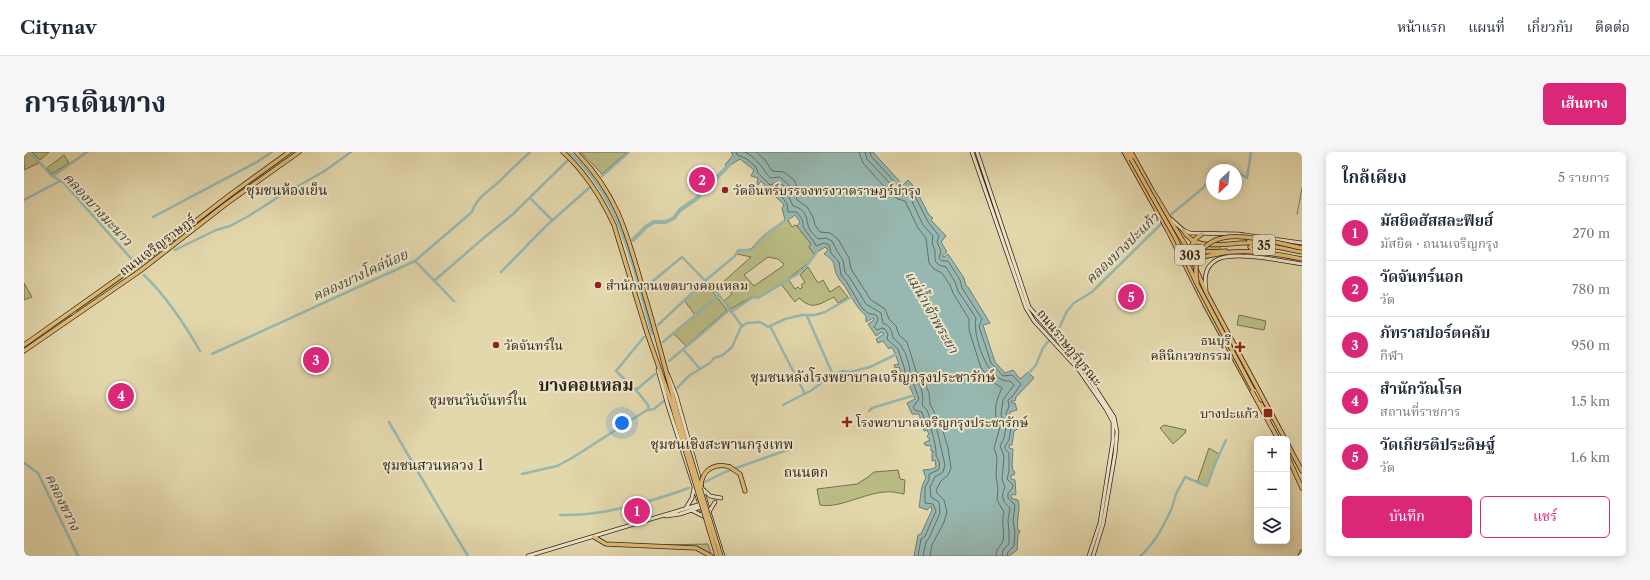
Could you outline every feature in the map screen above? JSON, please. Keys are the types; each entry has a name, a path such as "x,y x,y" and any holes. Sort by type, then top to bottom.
{"main road":[{"name":"ถนนเจริญราษฎร์","path":"24,345 158,250 289,152"},
{"name":"ถนนเจริญราษฎร์","path":"24,351 140,271 230,201 299,152"},
{"path":"563,152 591,183 614,225 668,406 716,556"},
{"path":"576,152 604,187 623,222 655,326 685,446 716,556"},
{"name":"ถนนราษฎร์บูรณะ","path":"972,152 1034,321 1061,343 1095,390 1113,422 1113,440 1105,505 1092,551 1088,556"},
{"name":"ถนนราษฎร์บูรณะ","path":"977,152 1020,286"},
{"name":"303","path":"1124,152 1168,231 1205,305 1276,436"},
{"path":"1127,152 1175,237 1197,284 1205,294"},
{"name":"303","path":"1131,152 1183,240 1195,265 1205,294 1211,302 1283,436"},
{"name":"35","path":"1170,217 1187,236 1194,241 1208,245 1225,245 1236,242 1254,243 1302,252"},
{"name":"35","path":"1183,230 1190,233 1202,234 1250,235 1302,243"},
{"path":"1184,264 1194,241 1202,234"},
{"path":"1242,235 1254,243 1250,247 1255,252"},
{"path":"1250,235 1262,244"},
{"path":"1276,436 1197,281 1196,264 1202,249 1216,239 1229,236 1251,238 1302,248"},
{"path":"1176,246 1180,245 1183,240"},
{"path":"1194,241 1195,247 1199,251 1231,252"},
{"path":"1224,251 1223,247 1225,245"},
{"name":"35","path":"1178,250 1205,258 1231,252 1255,252 1302,259"},
{"path":"1205,294 1205,282 1208,271 1213,263 1231,252"},
{"name":"35","path":"1223,257 1242,255 1302,264"},
{"path":"1186,269 1191,264 1195,265"},
{"path":"72,311 76,316"},
{"name":"ถนนราษฎร์บูรณะ","path":"1044,328 1095,390"},
{"path":"657,367 672,405 722,556"},
{"path":"667,374 676,395 722,556"},
{"path":"1290,449 1302,471"},
{"path":"1290,462 1302,488"},
{"path":"702,494 702,480 704,474 707,470 715,466 730,467 737,471 741,477 745,491"},
{"path":"690,476 696,480 698,474"},
{"path":"686,508 692,498 694,486"},
{"path":"703,488 709,495 721,498"},
{"path":"710,512 715,502"},
{"path":"692,511 706,503"},
{"path":"528,556 664,516 686,508 700,506"},
{"path":"664,516 696,511 704,516"},
{"path":"594,537 606,544 696,548 711,556"},
{"name":"ถนนราษฎร์บูรณะ","path":"1092,551 1093,556"},
{"path":"1300,556 1302,552"}],"green space":[{"path":"24,152 29,152 39,163 24,170"},
{"path":"32,152 49,152 40,160"},
{"path":"291,152 297,152 135,273 77,312 77,310 131,272"},
{"path":"581,152 627,152 602,174"},
{"path":"64,155 69,163 52,174 47,168"},
{"path":"785,220 788,220 792,227 795,225 797,226 811,244 809,247 814,254 812,260 788,279 795,289 798,287 800,289 803,287 801,285 805,282 800,275 808,267 818,283 823,280 830,292 839,286 848,297 838,303 834,297 816,305 808,304 799,298 795,302 781,284 758,298 753,296 731,309 724,301 732,294 722,283 751,257 737,254 738,251 751,249 764,235","holes":["768,257 778,259 784,264 783,266 754,286 744,275"]},
{"path":"1196,243 1220,246 1220,250 1201,250 1196,246"},
{"path":"24,283 32,297 24,300"},
{"path":"698,286 704,292 709,287 727,310 686,346 673,333 695,315 684,300"},
{"path":"71,315 73,316 24,350 24,346"},
{"path":"1239,315 1266,321 1264,330 1237,325"},
{"path":"1164,425 1186,430 1185,433 1173,444 1160,428"},
{"path":"1209,448 1219,454 1207,486 1197,483"},
{"path":"898,470 900,479 905,480 904,494 890,492 877,493 835,505 820,505 817,489 857,484 874,472"},
{"path":"708,544 711,554 706,554 701,550 664,545"}],"water":[{"name":"แม่น้ำเจ้าพระยา","path":"731,152 873,152 903,185 908,180 915,188 929,215 933,218 931,220 946,236 941,242 947,252 942,256 944,257 948,254 964,278 966,286 990,323 983,325 995,362 1005,373 1013,370 1020,379 1028,372 1034,378 1016,397 1015,401 1011,401 1012,403 1015,403 1017,410 1010,412 1010,416 1014,415 1015,424 1019,428 1014,431 1012,445 1009,445 1009,448 1013,449 1012,464 1013,471 1015,472 1014,475 1011,475 1011,479 1015,480 1016,495 1012,494 1011,498 1018,500 1018,530 1020,531 1018,535 1017,550 1009,556 914,556 918,535 921,534 932,510 931,506 927,510 919,507 922,488 926,478 923,470 936,467 935,460 932,461 932,453 934,452 931,451 931,446 925,445 924,443 930,440 927,436 929,434 927,430 924,431 919,414 912,414 907,403 915,399 909,385 903,386 900,378 897,378 895,374 901,372 899,367 895,368 894,365 899,364 894,351 891,347 889,349 883,341 878,343 876,339 884,334 882,332 876,336 868,324 874,320 873,318 866,322 866,316 856,305 838,278 832,260 824,254 828,250 825,247 814,254 809,247 811,244 797,226 800,222 795,215 788,220 785,220 782,208 784,205 776,197 782,190 778,186 771,192 761,181 758,185 758,178 751,176 754,170 740,159 727,167 725,165 733,155"}],"waterway":[{"name":"คลองบางมะนาว","path":"30,152 51,175 64,183 135,263"},
{"path":"53,176 87,152"},
{"path":"153,217 257,162 272,152"},
{"path":"175,250 247,217 280,196 323,172 351,152"},
{"name":"คลองบางโคล่น้อย","path":"212,354 415,261 472,212 480,198 530,152"},
{"path":"569,152 587,170 613,213 632,261 652,334"},
{"path":"602,176 629,152"},
{"name":"คลองบางปะแก้ว","path":"1242,175 1247,178 1251,152"},
{"path":"434,281 512,215 567,161"},
{"path":"633,240 647,226 654,222 666,222 674,218 680,210 696,199 730,164"},
{"path":"24,200 60,181"},
{"name":"คลองบางปะแก้ว","path":"1168,217 1206,184"},
{"path":"501,272 546,226 590,187"},
{"path":"1297,214 1302,188"},
{"path":"530,198 552,220"},
{"path":"658,325 706,280 735,256 738,250 752,250 766,234 789,218"},
{"name":"คลองบางปะแก้ว","path":"1028,374 1036,365 1043,348 1060,326 1067,311 1074,303 1092,292 1163,222"},
{"path":"731,312 753,297 758,298 796,275 805,268 817,252"},
{"path":"647,286 682,257 719,295 742,326"},
{"path":"415,261 454,301"},
{"name":"คลองบางมะนาว","path":"144,275 175,311 200,351"},
{"path":"663,342 719,295"},
{"path":"677,388 690,375 710,363 714,358 723,355 732,347 741,327 747,323 760,322 768,327 785,319 802,315 815,315 825,312 853,296"},
{"path":"706,330 729,310"},
{"path":"807,316 833,375"},
{"path":"770,326 805,394"},
{"path":"669,361 704,332"},
{"path":"636,390 616,371 644,337"},
{"path":"683,349 700,369"},
{"path":"783,405 812,390 830,376 843,371 850,372 870,367 897,354"},
{"path":"649,410 648,405 636,390 655,374"},
{"path":"869,411 872,408 915,395"},
{"path":"522,474 557,466 647,410 654,409 664,401"},
{"path":"389,422 468,556"},
{"path":"1140,556 1145,552 1161,530 1185,477 1207,486 1226,440"},
{"path":"705,482 725,472 790,449"},
{"name":"คลองขวาง","path":"24,463 38,473 78,556"},
{"path":"560,515 584,514 613,510 652,500 689,488"}],"place":[{"name":"วัดจันทร์นอก","path":"702,180"},
{"name":"วัดอินทร์บรรจงทรงวาดราษฎร์บำรุง","path":"725,190"},
{"name":"สำนักงานเขตบางคอแหลม","path":"598,285"},
{"name":"วัดเกียรติประดิษฐ์","path":"1131,297"},
{"name":"วัดจันทร์ใน","path":"496,345"},
{"name":"ธนบุรี คลินิกเวชกรรม","path":"1240,347"},
{"name":"ภัทราสปอร์ตคลับ","path":"316,360"},
{"name":"สำนักวัณโรค","path":"121,396"},
{"name":"บางปะแก้ว","path":"1268,413"},
{"name":"โรงพยาบาลเจริญกรุงประชารักษ์","path":"847,422"},
{"name":"มัสยิดฮัสสละฟียฮ์","path":"637,511"}],"district":[{"name":"ชุมชนห้องเย็น","path":"287,190"},
{"name":"ชุมชนหลังโรงพยาบาลเจริญกรุงประชารักษ์","path":"873,377"},
{"name":"บางคอแหลม","path":"586,385"},
{"name":"ชุมชนวันจันทร์ใน","path":"478,400"},
{"name":"ชุมชนเชิงสะพานกรุงเทพ","path":"722,444"},
{"name":"ชุมชนสวนหลวง 1","path":"433,465"},
{"name":"ถนนตก","path":"806,472"}]}
